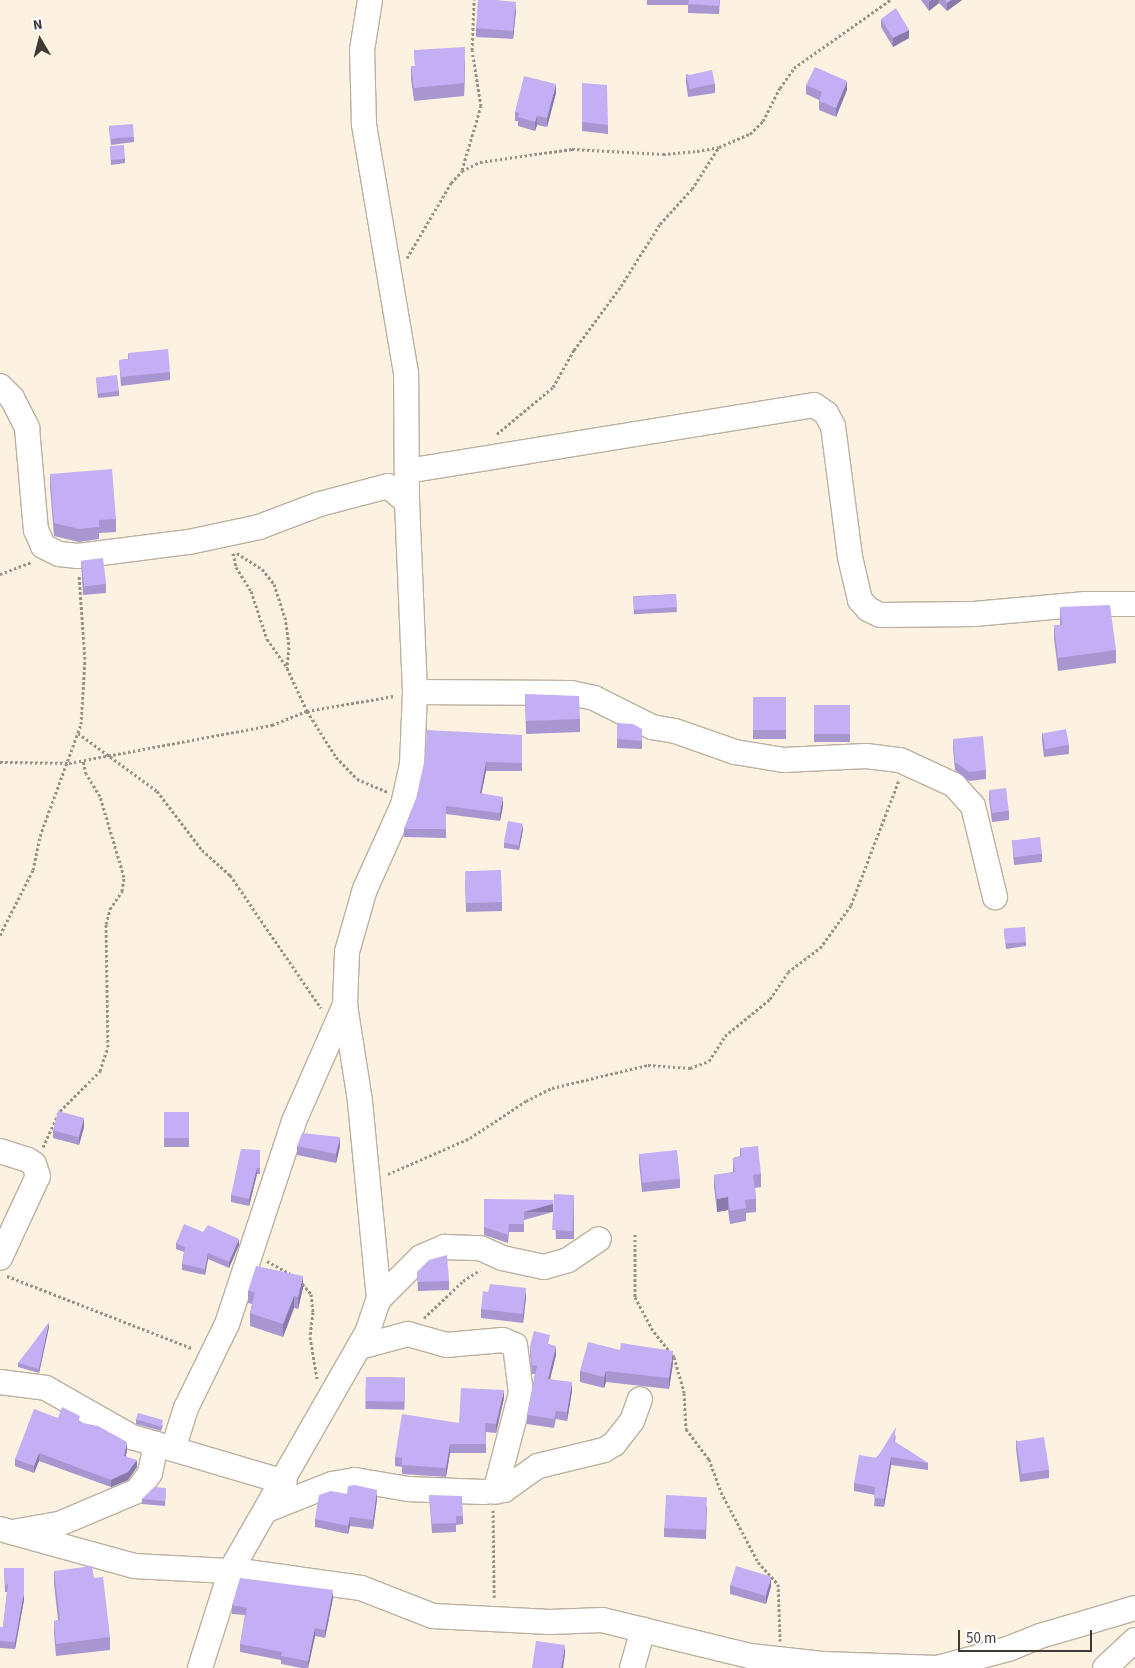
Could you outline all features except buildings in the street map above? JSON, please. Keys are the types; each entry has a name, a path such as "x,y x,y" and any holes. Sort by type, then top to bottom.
{"street":[{"path":"370,0 362,50 364,124 406,373 407,502 415,692 412,764 403,805 365,889 347,952 341,1014 360,1101 379,1299"},
{"path":"0,386 12,398 27,428 36,530 43,546 69,555 224,543 259,527 320,504 388,486 407,502"},
{"path":"407,471 814,405 826,413 833,426 850,557 860,600 868,609 880,615 964,614 1086,604 1135,604"},
{"path":"415,692 570,693 594,698 652,727 675,731 735,752 784,760 866,756 900,760 954,785 973,806 995,897"},
{"path":"4,1525 58,1524 137,1491 150,1474 186,1408 227,1324 294,1121 341,1014"},
{"path":"0,1150 28,1160 37,1169 38,1176 0,1258"},
{"path":"200,1668 231,1570 269,1509 360,1347 379,1299 406,1269 431,1251 461,1246 480,1248 502,1258 535,1265 557,1266 599,1239"},
{"path":"360,1347 408,1334 446,1345 503,1340 515,1345 521,1393 489,1492"},
{"path":"0,1382 46,1388 114,1429 164,1447 284,1482"},
{"path":"269,1509 332,1484 355,1480 408,1489 489,1492 504,1490 545,1463 604,1450 614,1444 632,1421 640,1399"},
{"path":"4,1525 75,1552 134,1566 231,1570 360,1588 433,1616 502,1620 602,1620 778,1661 937,1668 966,1661 1135,1608"},
{"path":"632,1668 643,1630"},
{"path":"1105,1668 1135,1640"}],"path":[{"path":"391,277 406,259 439,202 462,171 481,106 472,50 474,0"},
{"path":"462,171 480,162 560,150 663,154 719,146 750,134 763,121 780,88 794,68 890,0"},
{"path":"496,436 553,387 574,350 621,286 660,224 692,189 719,146"},
{"path":"224,543 262,569 274,584 285,617 287,668"},
{"path":"224,543 251,592 267,639 287,668 307,711 336,757 357,779 386,791 403,805"},
{"path":"0,574 69,555 84,659 83,713 78,733 40,836 33,870 0,935"},
{"path":"0,762 68,763 108,754 272,725 307,711 415,692"},
{"path":"78,733 157,791 202,850 230,875 284,951 304,988 341,1014"},
{"path":"37,1169 45,1138 60,1111 100,1071 108,1047 106,924 110,909 122,891 124,878 100,796 86,774 82,760"},
{"path":"368,1181 470,1138 526,1101 552,1088 648,1065 690,1068 709,1061 725,1036 770,999 788,972 820,948 851,905 891,806 899,782 900,760"},
{"path":"635,1234 635,1297 654,1332 674,1357 684,1393 686,1429 709,1459 721,1492 754,1554 778,1584 778,1661"},
{"path":"252,1251 303,1283 311,1294 313,1312 310,1337 325,1409"},
{"path":"408,1334 463,1281 502,1258"},
{"path":"0,1273 211,1357"},
{"path":"489,1492 495,1516 493,1605 502,1620"}]}
